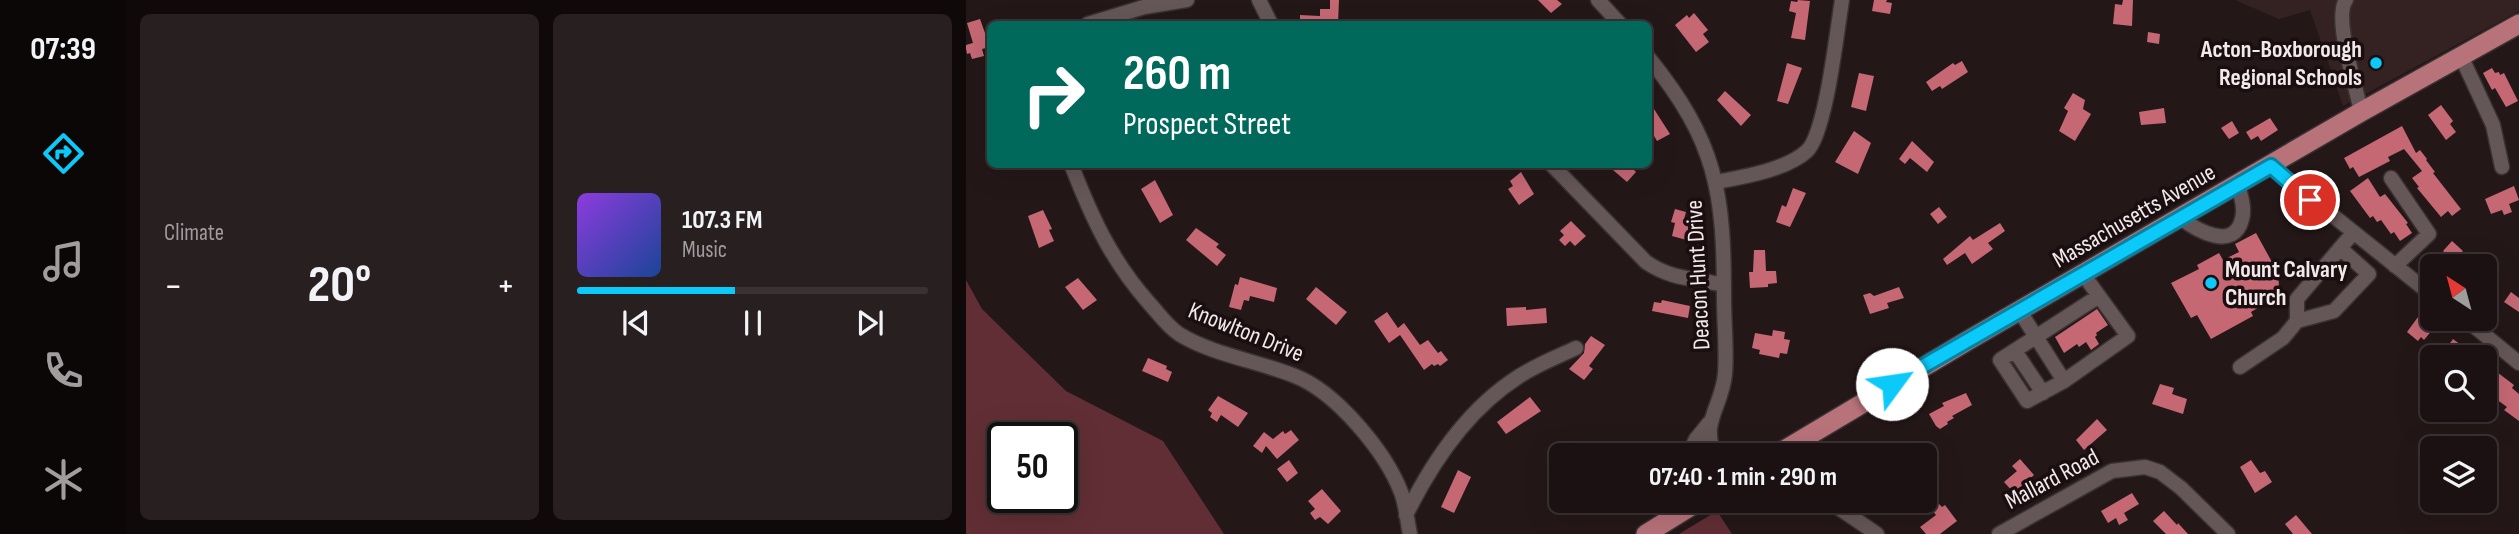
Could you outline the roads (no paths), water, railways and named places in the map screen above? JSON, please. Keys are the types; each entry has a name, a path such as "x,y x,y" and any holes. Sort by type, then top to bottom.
{"main road":[{"name":"Massachusetts Avenue","path":"1801,443 2019,310 2519,24"},
{"path":"1646,534 1678,513"}],"street":[{"path":"1098,21 1144,7 1187,0"},
{"path":"1259,0 1270,21"},
{"path":"1598,0 1617,21"},
{"path":"1716,183 1775,168 1791,162 1810,148 1822,116 1842,0"},
{"path":"2341,2 2344,35 2361,112"},
{"path":"2461,56 2493,125 2502,167"},
{"name":"Deacon Hunt Drive","path":"1652,62 1690,114 1702,138 1722,212 1725,370 1719,404 1694,443"},
{"path":"2271,166 2420,285"},
{"name":"Knowlton Drive","path":"1073,168 1117,264 1167,324 1195,342 1298,376 1317,387 1341,408 1379,454 1401,494 1410,534"},
{"path":"1555,168 1654,267 1673,277 1724,285"},
{"path":"2391,178 2429,233 2395,265"},
{"path":"2181,218 2201,233 2211,236 2232,233 2242,221 2243,210 2238,185"},
{"path":"2297,321 2297,299 2353,233"},
{"path":"2240,367 2283,338 2297,321 2334,311 2369,274 2340,248"},
{"path":"2082,274 2099,296 2128,336 2043,393 2015,351 2099,296"},
{"path":"2019,310 2064,381"},
{"path":"2480,331 2519,363"},
{"path":"1406,515 1438,462 1474,413 1519,376 1576,348"},
{"path":"1709,423 1710,443"},
{"name":"Mallard Road","path":"1998,534 2112,471 2145,467 2160,472 2180,488 2228,534"},
{"path":"1846,513 1877,534"}],"place":[{"name":"Acton-Boxborough Regional Schools","path":"2376,63"},
{"name":"Mount Calvary Church","path":"2211,283"}]}
